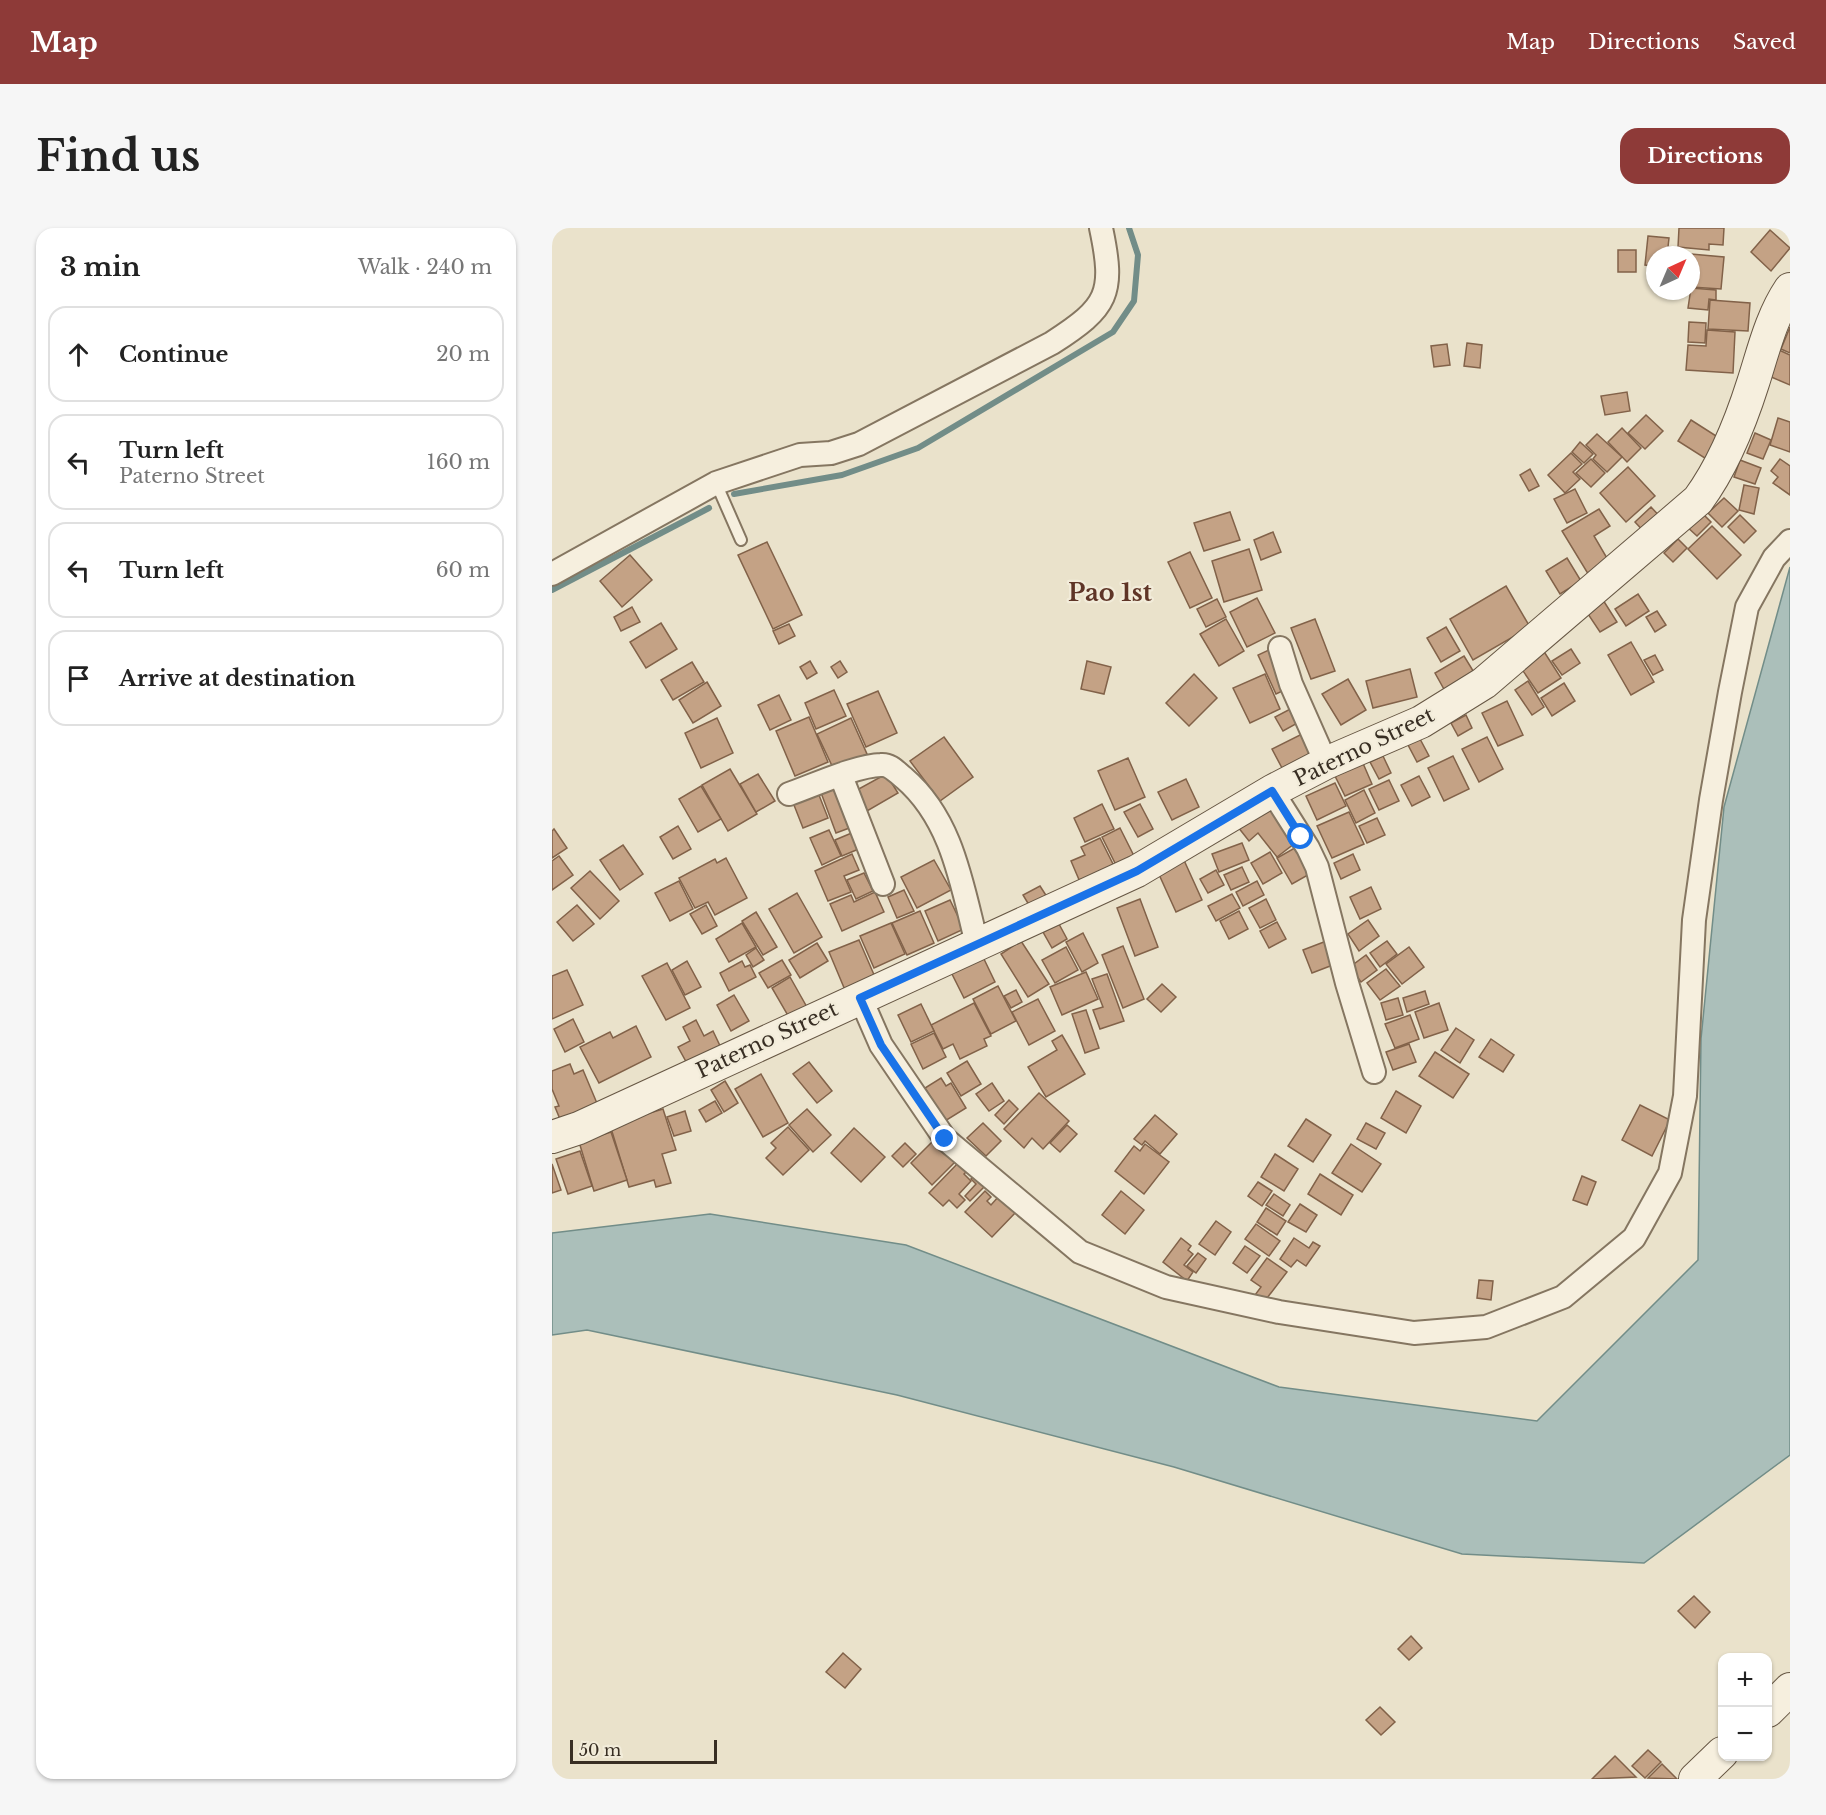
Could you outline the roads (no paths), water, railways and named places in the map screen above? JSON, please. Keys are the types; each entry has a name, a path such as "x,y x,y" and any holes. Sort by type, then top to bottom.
{"street":[{"path":"552,574 716,483 800,455 831,453 859,444 1052,343 1077,327 1105,297 1108,283 1101,228"},
{"name":"Paterno Street","path":"552,1137 579,1128 1137,871 1272,791 1326,764 1421,722 1484,683 1698,500 1710,483 1741,418 1772,326 1790,289"},
{"path":"860,998 881,1045 945,1139 1080,1252 1166,1287 1279,1312 1414,1333 1486,1328 1563,1297 1634,1238 1670,1173 1685,1096 1694,920 1711,800 1730,692 1748,607 1774,558 1790,541"},
{"path":"1280,648 1291,684 1326,764"},
{"path":"789,794 882,764 890,767 910,783 939,820 950,842 977,944"},
{"path":"841,776 883,884"},
{"path":"1272,791 1308,848 1317,867 1347,984 1374,1072"},
{"path":"1771,1707 1790,1689"},
{"path":"1695,1779 1718,1757"}],"lane":[{"path":"716,483 741,540"}],"waterway":[{"path":"734,494 842,475 918,448 1113,332 1134,301 1138,255 1129,228"},
{"path":"552,590 709,508"}],"district":[{"name":"Pao 1st","path":"1110,593"}]}
